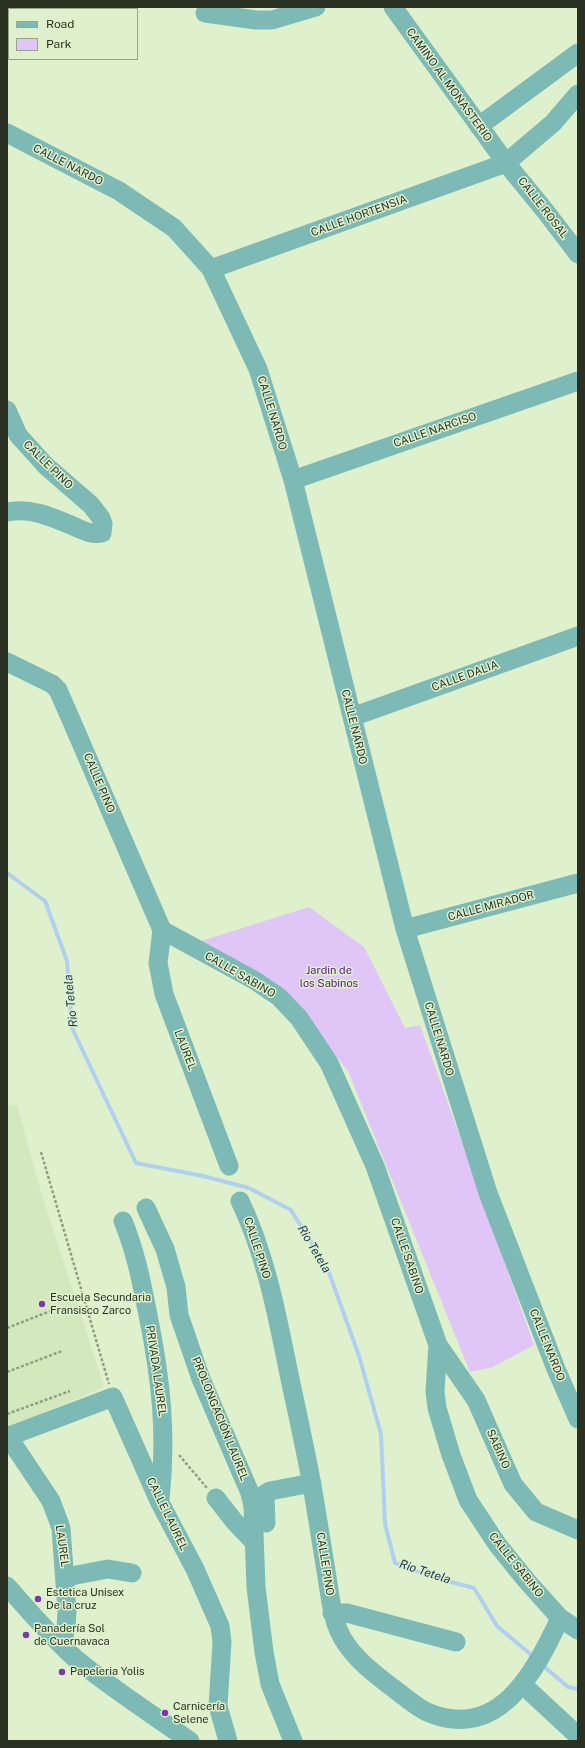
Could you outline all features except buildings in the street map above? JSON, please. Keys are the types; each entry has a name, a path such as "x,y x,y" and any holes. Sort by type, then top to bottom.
{"street":[{"path":"205,13 256,20 272,20 316,7"},
{"name":"CAMINO AL MONASTERIO","path":"393,7 506,163"},
{"path":"479,126 578,53"},
{"path":"506,163 553,123 578,94"},
{"name":"CALLE NARDO","path":"7,133 119,191 174,228 211,269 258,369 293,480 405,929 488,1193 556,1369 578,1419"},
{"name":"CALLE ROSAL","path":"506,163 578,254"},
{"name":"CALLE HORTENSIA","path":"211,269 506,163"},
{"name":"CALLE NARCISO","path":"293,480 578,381"},
{"name":"CALLE PINO","path":"7,410 18,435 46,466 91,505 101,518 103,529 102,533 90,533 38,512 15,510 7,512"},
{"name":"CALLE DALIA","path":"352,717 578,636"},
{"name":"CALLE PINO","path":"7,662 45,679 58,690 162,930"},
{"name":"CALLE MIRADOR","path":"405,929 578,883"},
{"name":"LAUREL","path":"162,930 158,963 164,994 230,1166"},
{"name":"CALLE SABINO","path":"162,930 254,980 278,997 299,1018 329,1063 375,1166 438,1345 435,1391 437,1408 468,1500 497,1544 526,1580 560,1618 578,1630"},
{"name":"CALLE PINO","path":"240,1201 253,1226 276,1307 312,1483 332,1613 346,1646 359,1659 405,1697 425,1711 436,1716 450,1719 466,1719 482,1716 497,1709 525,1682 544,1654 560,1618"},
{"name":"PROLONGACIÓN LAUREL","path":"146,1208 167,1254 176,1287 179,1315 201,1379 250,1493 253,1506 254,1542"},
{"name":"PRIVADA LAUREL","path":"123,1220 135,1250 161,1384 164,1438 159,1501"},
{"name":"SABINO","path":"438,1345 476,1400 513,1484 536,1512 578,1530"},
{"path":"8,1436 113,1398"},
{"name":"CALLE LAUREL","path":"113,1398 159,1501 195,1569 220,1626 222,1642 218,1706 228,1741"},
{"name":"LAUREL","path":"8,1436 51,1501 61,1528 66,1576 67,1611 66,1628 62,1644"},
{"path":"256,1587 263,1562 267,1533 265,1494 270,1491 312,1483"},
{"path":"216,1498 234,1521 254,1542 256,1587 270,1684 294,1741"},
{"path":"66,1576 108,1569 132,1573"},
{"path":"7,1586 32,1615 75,1658 127,1699 190,1741"},
{"path":"332,1613 347,1613 456,1642"},
{"path":"525,1682 578,1736"}],"path":[{"path":"40,1152 113,1398"},
{"path":"7,1328 53,1310"},
{"path":"7,1372 62,1352"},
{"path":"7,1414 70,1390"},
{"path":"164,1438 216,1498"}],"shaded area":[{"name":"Escuela Secundaria Fransisco Zarco","path":"17,1104 38,1182 104,1387 7,1429 7,1106"}],"green space":[{"name":"Jardin de los Sabinos","path":"309,907 364,947 405,1028 420,1025 534,1345 493,1367 470,1372 348,1071 289,998 195,943"}],"waterway":[{"name":"Rio Tetela","path":"7,873 45,901 67,961 72,1028 136,1163 203,1176 249,1188 291,1210 327,1267 359,1356 381,1434 385,1524 395,1563 432,1577 474,1588 497,1626 535,1658"},
{"name":"Rio Tetela","path":"541,1664 568,1687 578,1689"}],"place":[{"name":"Escuela Secundaria Fransisco Zarco","path":"42,1304"},
{"name":"Estetica Unisex De la cruz","path":"38,1599"},
{"name":"Panadería Sol de Cuernavaca","path":"26,1635"},
{"name":"Papeleria Yolis","path":"62,1672"},
{"name":"Carnicería Selene","path":"165,1713"}]}
